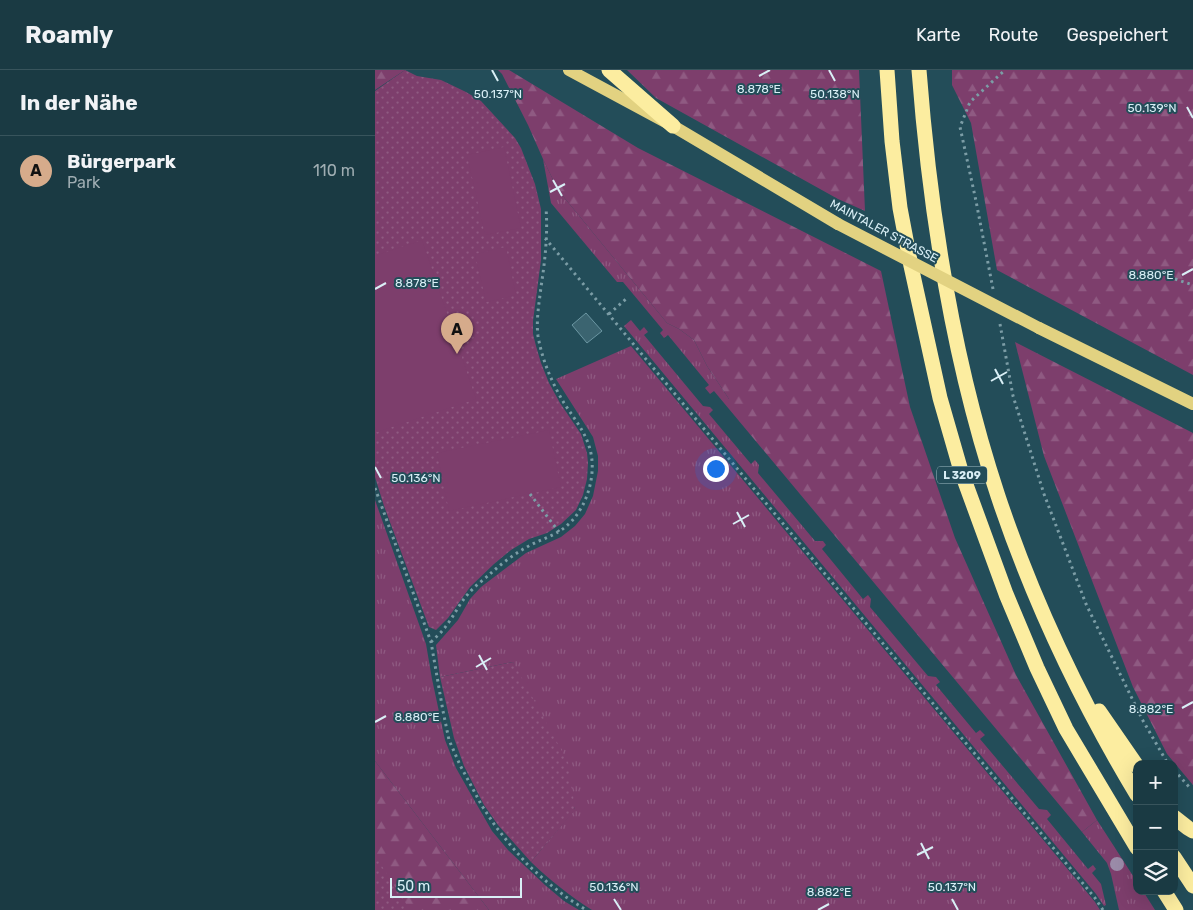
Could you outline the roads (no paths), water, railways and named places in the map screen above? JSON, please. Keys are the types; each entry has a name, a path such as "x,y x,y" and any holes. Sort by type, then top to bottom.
{"highway":[{"path":"609,70 673,126"},
{"name":"L 3209","path":"887,70 892,141 905,237 940,398 961,471 1006,594 1037,668 1066,729 1133,841"},
{"name":"L 3209","path":"919,70 924,138 933,214 958,348 970,400 998,496 1025,570 1064,660 1112,754 1133,788"},
{"path":"1064,660 1133,760"},
{"path":"1178,820 1193,831"},
{"path":"1178,863 1193,886"},
{"path":"1166,895 1176,910"}],"main road":[{"name":"MAINTALER STRASSE","path":"569,70 673,126 838,224 1039,328 1193,404"}],"place":[{"name":"Bürgerpark","path":"457,354"}]}
